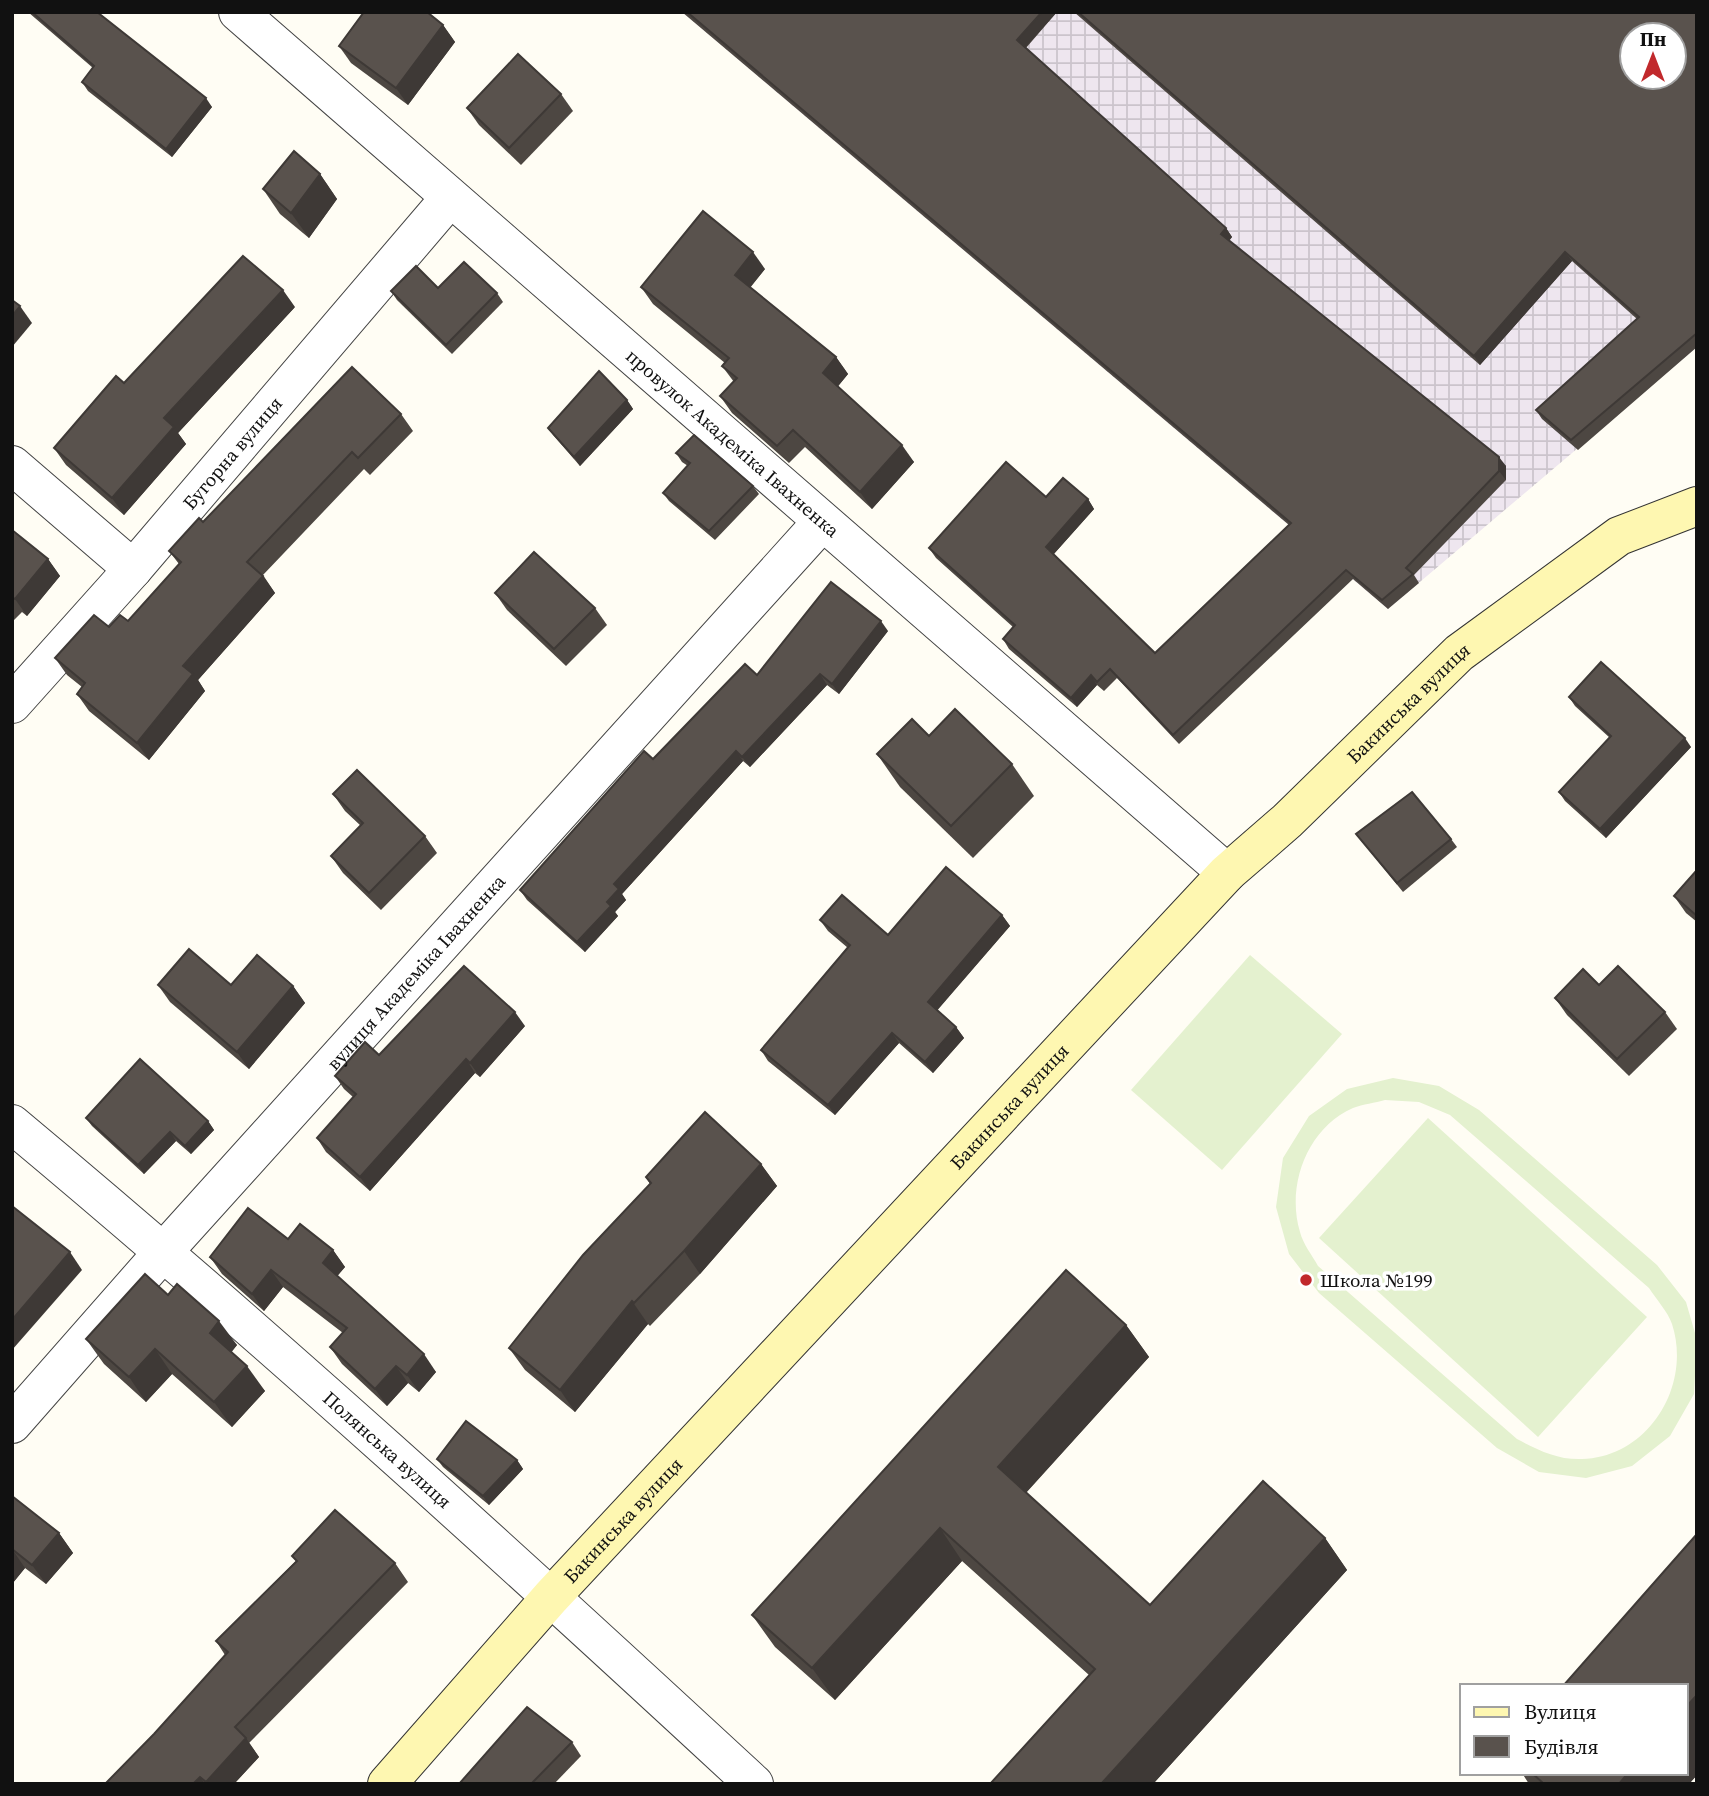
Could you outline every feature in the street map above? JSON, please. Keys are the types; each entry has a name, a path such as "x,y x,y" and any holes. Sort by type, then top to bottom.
{"street":[{"name":"провулок Академіка Івахненка","path":"238,12 449,200 1227,873"},
{"name":"Бугорна вулиця","path":"12,704 133,569 449,200"},
{"path":"12,466 133,569"},
{"name":"Бакинська вулиця","path":"387,1784 551,1597 1227,873 1287,821 1459,653 1619,536 1697,506"},
{"name":"вулиця Академіка Івахненка","path":"12,1424 164,1251 822,522"},
{"name":"Полянська вулиця","path":"12,1124 164,1251 551,1597 754,1784"}],"shaded area":[{"path":"682,12 1697,12 1697,347 1388,609"}],"green space":[{"path":"1250,955 1342,1034 1222,1170 1131,1090"},
{"path":"1393,1078 1439,1086 1479,1110 1657,1265 1686,1302 1697,1340 1694,1394 1670,1436 1632,1466 1586,1478 1539,1472 1497,1448 1319,1293 1289,1254 1276,1207 1283,1158 1309,1116 1347,1089","holes":["1385,1100 1419,1102 1450,1115 1649,1288 1668,1315 1677,1347 1676,1371 1670,1393 1660,1414 1627,1446 1606,1455 1573,1459 1548,1454 1517,1439 1318,1266 1303,1241 1296,1214 1298,1178 1312,1144 1323,1129 1353,1108"]},
{"path":"1428,1118 1647,1317 1538,1437 1319,1238"}],"building":[{"path":"32,12 97,12 206,98 166,149 82,82 94,66"},
{"path":"364,12 427,12 443,25 396,88 339,46"},
{"path":"687,12 1042,12 1017,40 1226,228 1221,234 1499,457 1499,471 1406,568 1413,574 1382,600 1346,570 1173,735 1110,669 1097,682 1091,675 1071,698 1003,639 1015,625 929,548 1006,462 1046,497 1063,478 1088,499 1046,547 1155,653 1291,523"},
{"path":"1078,12 1697,12 1697,333 1571,440 1536,410 1639,317 1565,252 1474,356"},
{"path":"518,54 561,94 509,148 467,108"},
{"path":"294,151 320,174 291,213 263,189"},
{"path":"703,211 753,252 735,275 836,357 823,373 902,445 860,492 793,430 777,446 720,396 737,378 722,366 729,358 641,287"},
{"path":"243,256 283,290 164,418 174,427 112,498 54,448 116,376 124,383"},
{"path":"464,262 497,293 446,345 391,291 416,266 438,288"},
{"path":"12,300 20,306 12,316"},
{"path":"352,367 401,414 358,458 352,452 247,562 263,576 183,666 193,674 137,743 77,694 85,683 55,658 94,615 109,627 120,615 128,621 181,562 169,551 199,518 203,522"},
{"path":"599,371 627,400 574,457 548,428"},
{"path":"694,435 753,486 709,531 663,493 690,463 676,453"},
{"path":"12,530 48,559 15,599 12,597"},
{"path":"534,552 595,608 554,649 495,593"},
{"path":"831,582 881,621 832,684 820,674 742,757 736,751 614,884 619,889 607,902 611,906 577,942 520,890 644,751 653,759 745,664 757,675"},
{"path":"1601,662 1685,738 1600,829 1559,792 1611,736 1569,697"},
{"path":"955,709 1012,764 951,826 877,754 912,719 929,736"},
{"path":"357,770 425,836 369,893 331,856 363,823 333,794"},
{"path":"1412,792 1451,839 1397,883 1356,834"},
{"path":"946,867 1002,915 928,1002 956,1027 925,1062 892,1033 828,1105 761,1050 850,945 820,920 842,895 888,935"},
{"path":"1697,870 1697,916 1674,896"},
{"path":"189,949 231,985 257,955 293,986 237,1052 158,985"},
{"path":"464,966 515,1012 470,1063 466,1059 360,1177 317,1138 356,1094 335,1076 365,1042 379,1055"},
{"path":"1618,966 1665,1012 1617,1059 1555,998 1583,969 1599,985"},
{"path":"140,1059 208,1121 185,1146 170,1132 138,1165 86,1118"},
{"path":"705,1112 761,1164 684,1251 634,1303 632,1301 560,1390 509,1348 583,1255 651,1183 646,1177"},
{"path":"12,1206 70,1252 12,1320"},
{"path":"248,1208 288,1239 300,1224 333,1250 323,1263 424,1354 407,1375 396,1366 375,1389 330,1347 347,1328 271,1270 252,1294 210,1257"},
{"path":"1066,1270 1126,1325 998,1467 1150,1605 1263,1481 1325,1538 1101,1784 990,1784 1095,1669 940,1528 812,1668 752,1615"},
{"path":"145,1274 168,1295 177,1284 219,1321 210,1333 247,1366 214,1402 155,1349 129,1377 86,1339"},
{"path":"466,1421 517,1460 483,1496 437,1459"},
{"path":"12,1496 59,1533 32,1565 12,1549"},
{"path":"335,1510 395,1563 235,1727 246,1738 206,1782 200,1777 193,1784 105,1784 228,1652 216,1641 297,1561 292,1556"},
{"path":"1697,1534 1697,1695 1688,1705 1688,1684 1565,1684"},
{"path":"527,1707 572,1742 531,1784 459,1784"},
{"path":"1534,1775 1626,1775 1619,1784 1544,1784"}],"place":[{"name":"Школа №199","path":"1306,1280"}]}
